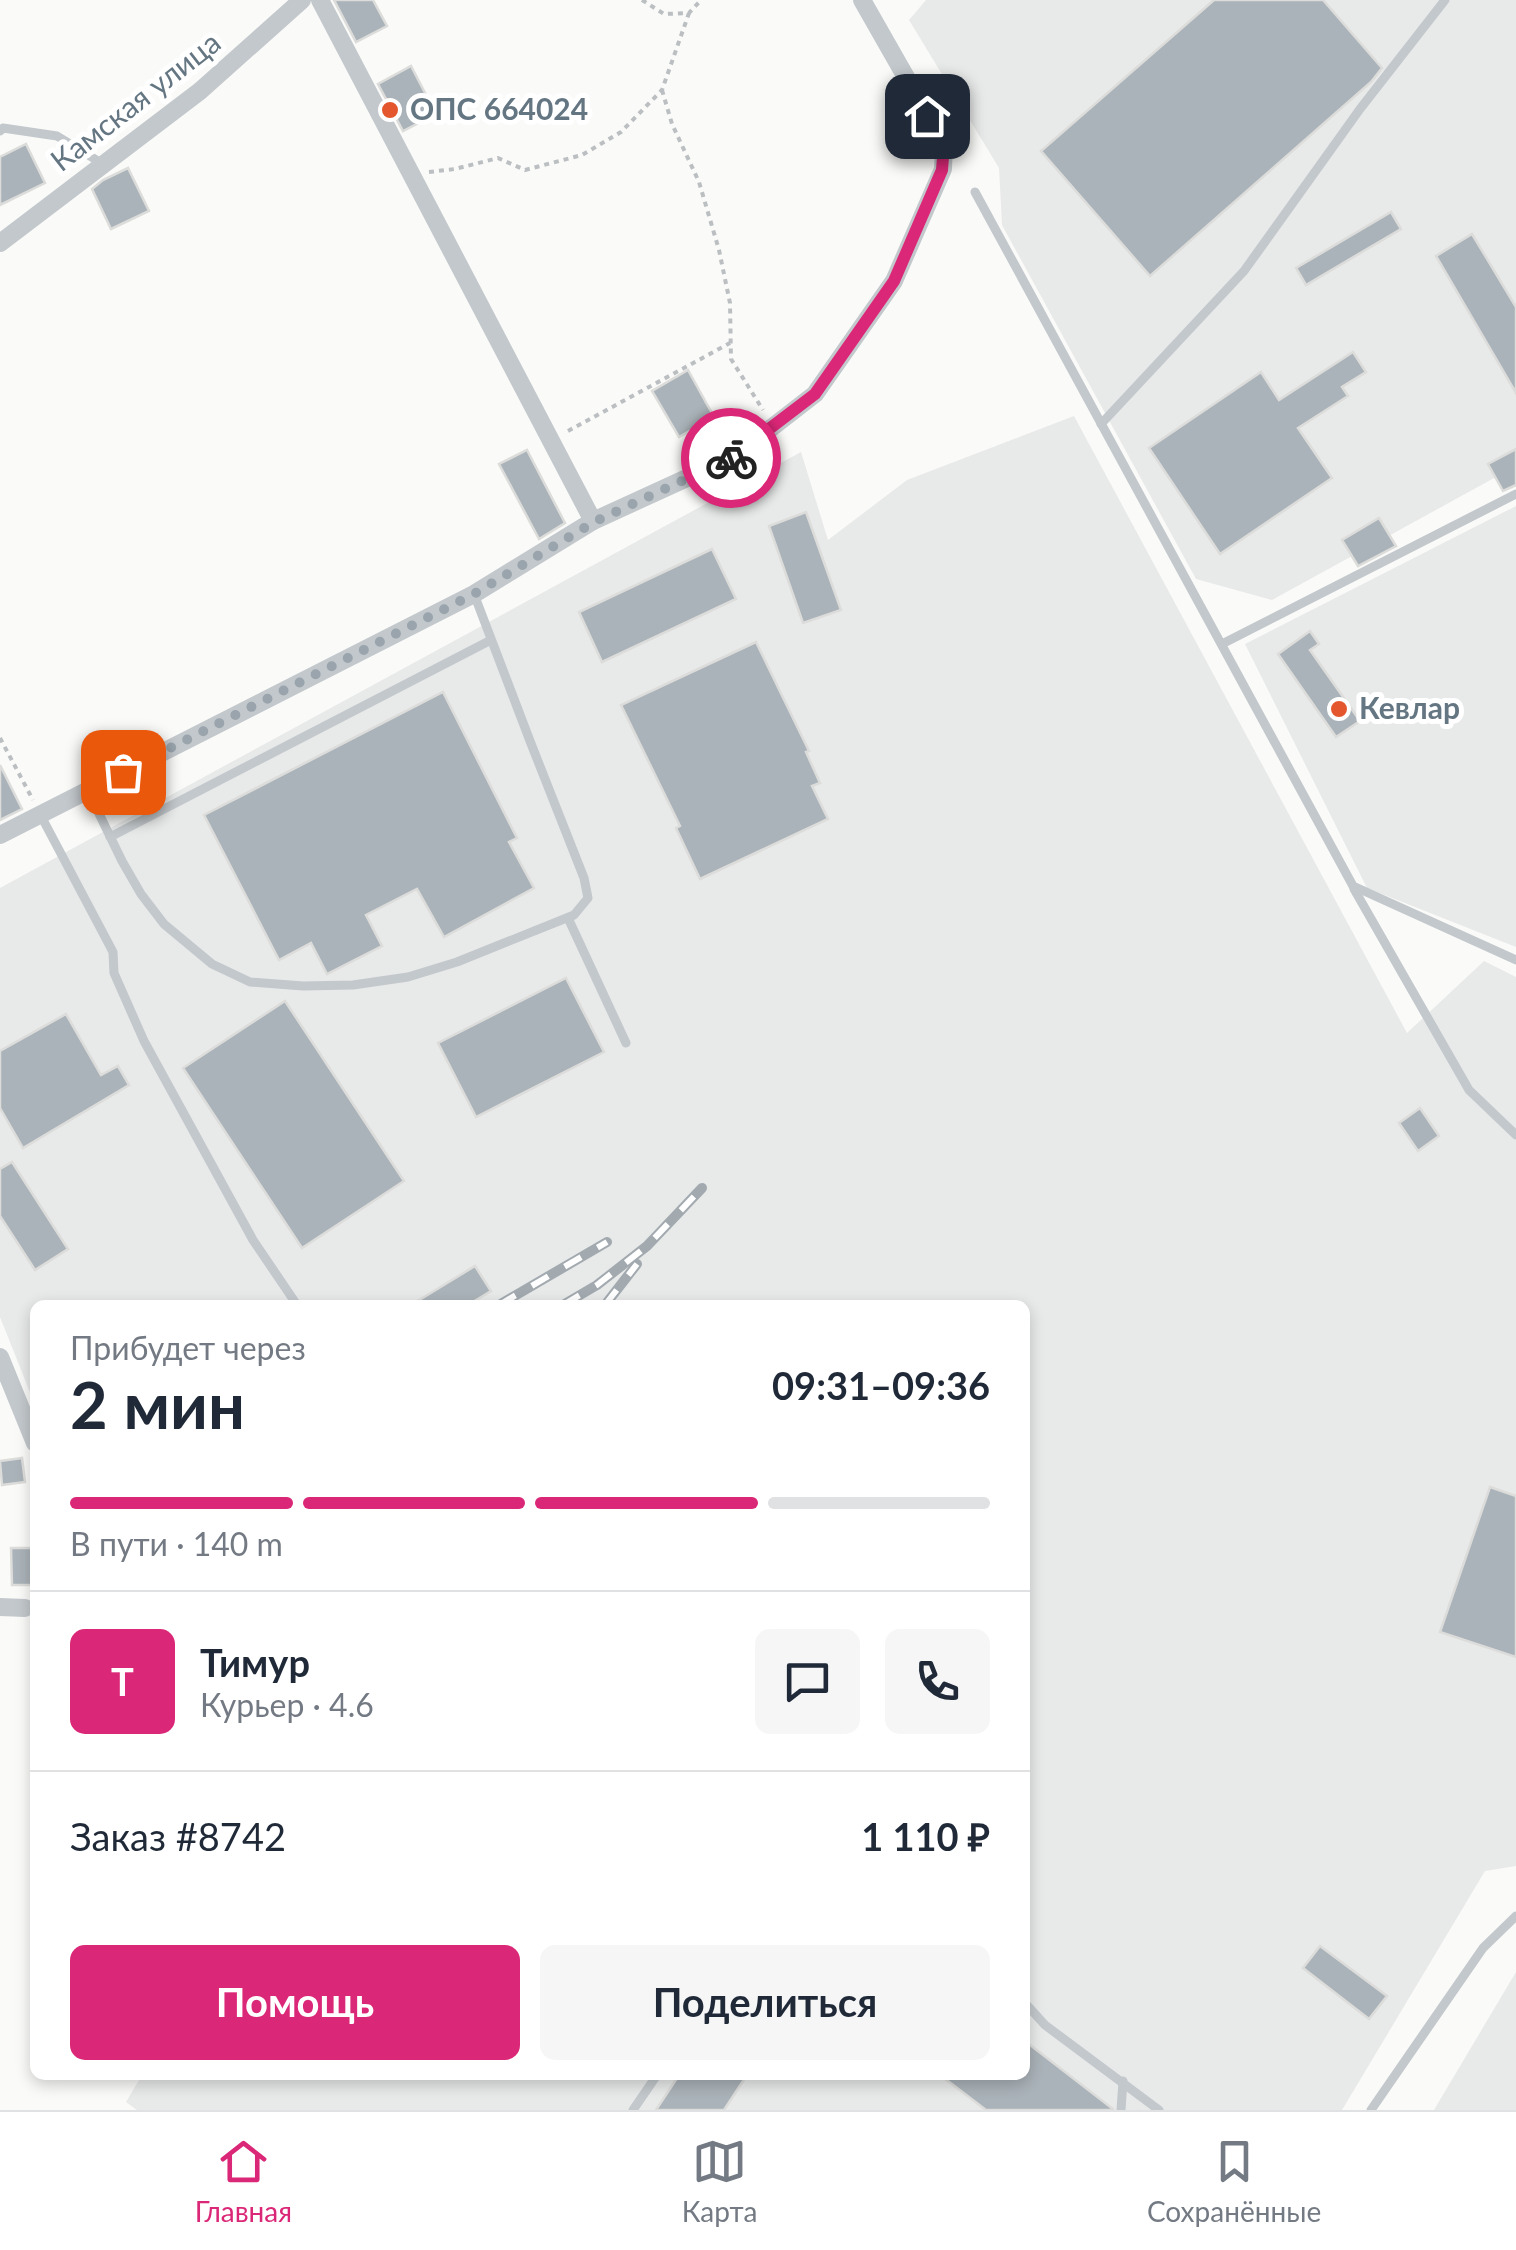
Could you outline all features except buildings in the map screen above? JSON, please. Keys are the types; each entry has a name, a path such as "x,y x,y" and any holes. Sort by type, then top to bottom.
{"street":[{"name":"Камская улица","path":"0,243 200,92 302,0"},
{"path":"320,0 594,522"},
{"path":"0,835 474,594 594,522 735,456 815,394 894,281 942,170 944,144 862,0"},
{"path":"0,1357 30,1430"},
{"path":"0,1607 25,1608"}],"lane":[{"path":"1102,424 1244,271 1360,109 1445,0"},
{"path":"0,131 4,128 57,136 104,164"},
{"path":"975,192 1353,886 1469,1090 1516,1135"},
{"path":"1222,644 1516,494"},
{"path":"88,790 141,894 164,924 212,964 250,982 353,985 408,977 568,918 581,909 588,890 474,594"},
{"path":"110,837 492,640"},
{"path":"40,814 113,952 114,973 144,1041 253,1240 293,1300"},
{"path":"1353,886 1516,960"},
{"path":"568,918 626,1043"},
{"path":"1372,2110 1483,1948 1516,1916"},
{"path":"1030,2008 1046,2025 1159,2110"},
{"path":"633,2110 654,2080"},
{"path":"1121,2110 1123,2082"}],"path":[{"path":"642,0 664,14 689,12"},
{"path":"412,174 498,158 525,170 582,155 621,132 662,90 689,12 701,0"},
{"path":"662,90 672,124 699,182 719,250 730,304 730,359 773,426"},
{"path":"550,440 730,343"},
{"path":"0,738 40,814"}],"shaded area":[{"path":"926,0 1516,0 1516,466 1272,600 1196,579 1002,225 999,168 909,20"},
{"path":"1074,416 1407,1033 1484,961 1516,977 1516,1866 1485,1871 1342,2110 137,2110 126,2102 139,2080 1030,2080 1030,1300 30,1300 30,1392 0,1317 0,888 801,452 828,540 907,480"},
{"path":"1516,506 1516,947 1367,888 1245,644"},
{"path":"1516,1972 1516,2110 1434,2110"}],"railway":[{"path":"572,1300 647,1246 702,1188"},
{"path":"508,1300 607,1242"},
{"path":"609,1300 637,1264"}],"way so far":[{"path":"123,772 474,594 594,522 731,458"}],"place":[{"name":"ОПС 664024","path":"390,110"},
{"name":"Кевлар","path":"1339,709"}],"route":[{"path":"731,458 815,394 894,281 942,170 944,144 927,116"}]}
